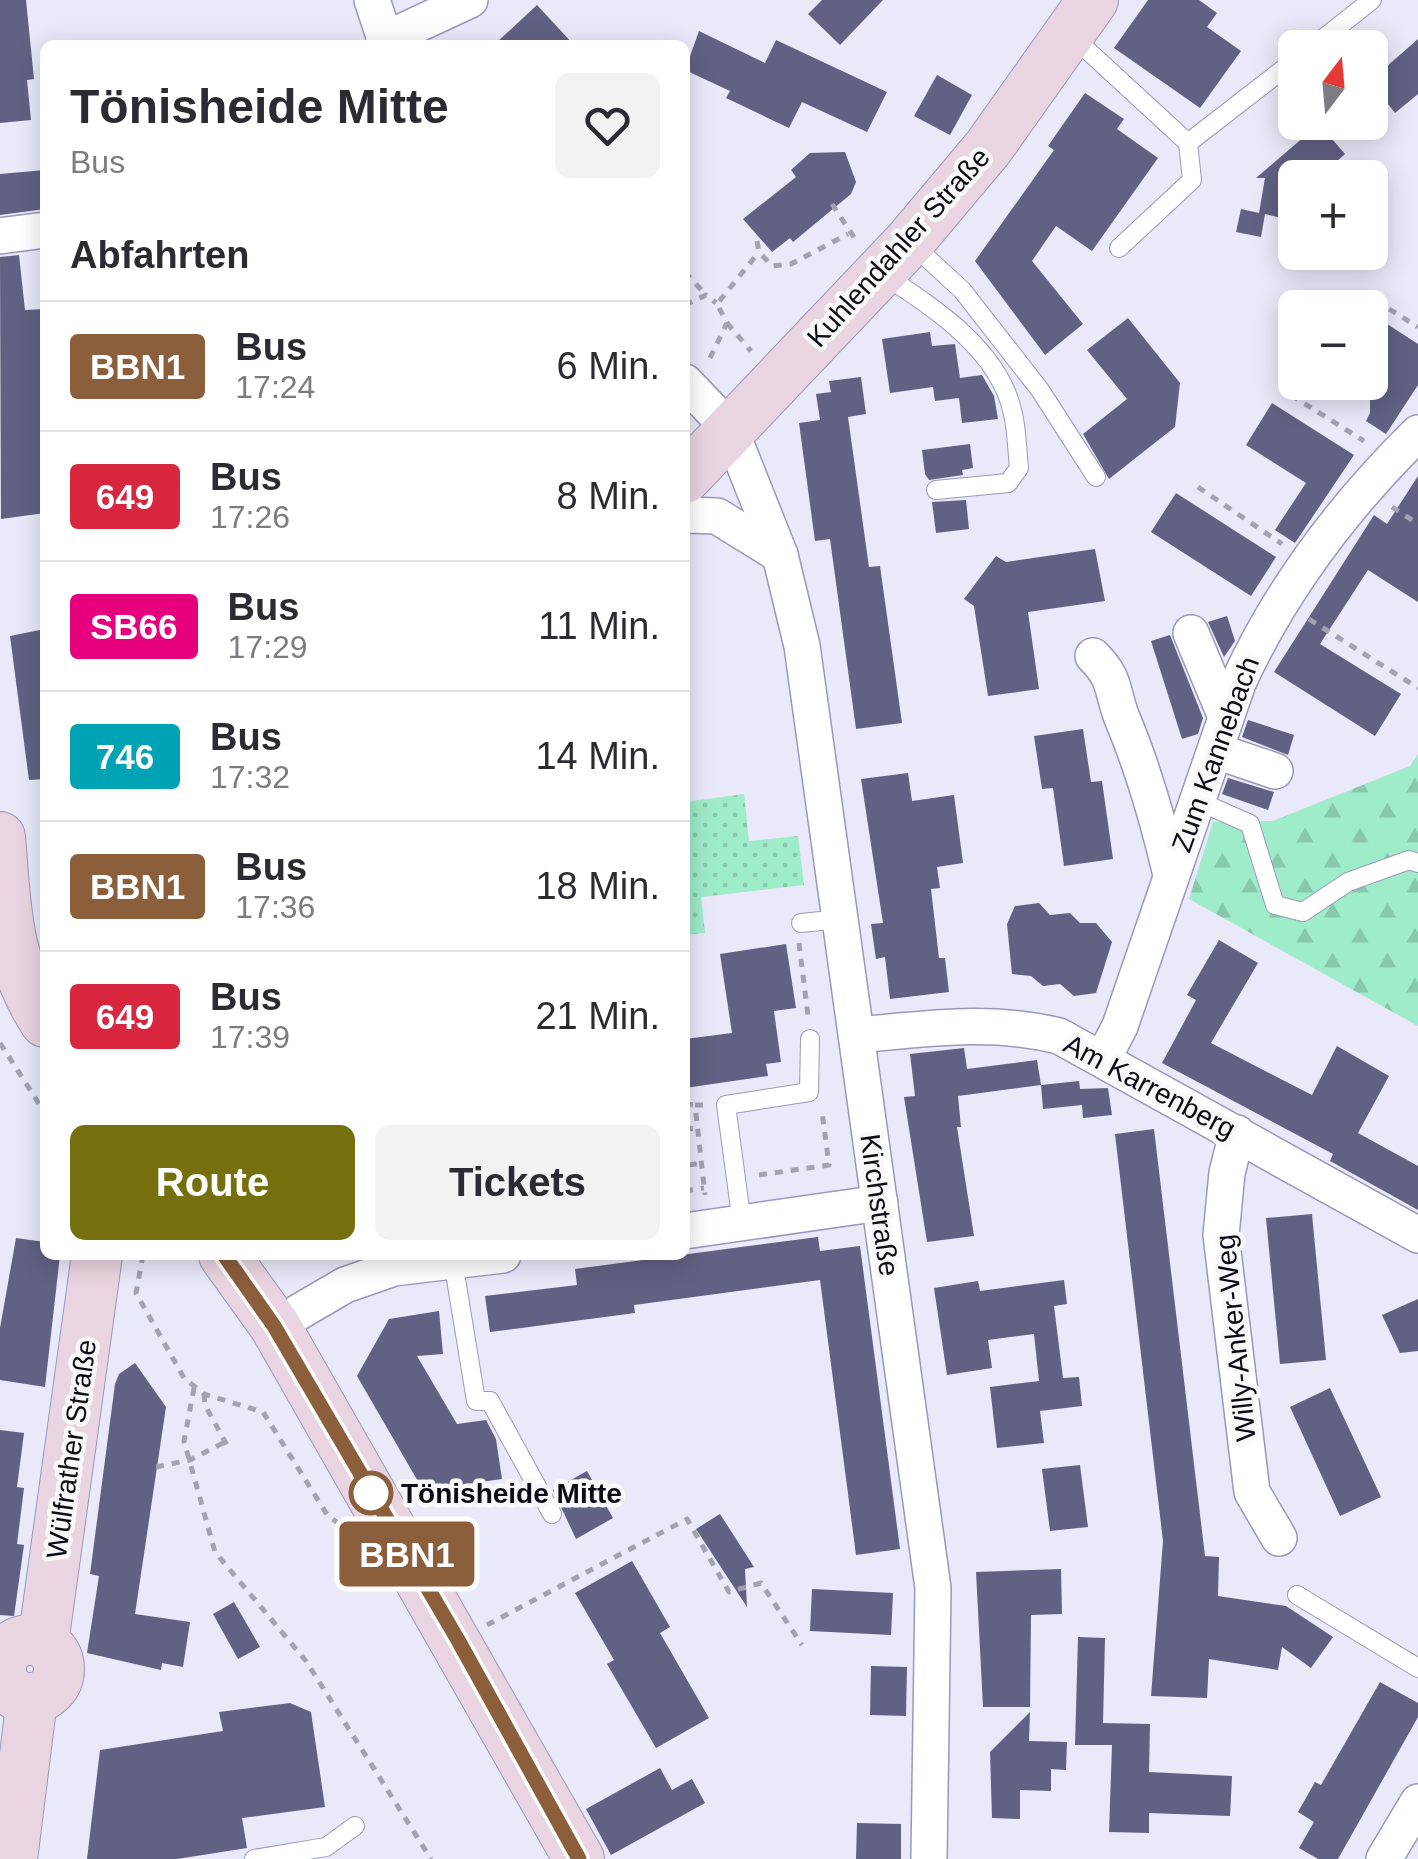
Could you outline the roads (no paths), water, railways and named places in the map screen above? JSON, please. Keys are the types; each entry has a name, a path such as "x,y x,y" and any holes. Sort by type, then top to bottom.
{"main road":[{"name":"Kuhlendahler Straße","path":"690,473 894,257 988,148 1081,17"},
{"path":"0,836 5,950 40,1014"},
{"path":"228,1260 274,1326 458,1640 579,1859"},
{"name":"Wülfrather Straße","path":"15,1654 103,1261"},
{"path":"12,1859 32,1698 7,1687 15,1654"}],"street":[{"path":"372,0 385,40"},
{"path":"390,40 470,0"},
{"path":"0,236 40,231"},
{"name":"Kirchstraße","path":"698,370 730,429 780,555 802,646 933,1588 929,1859"},
{"name":"Zum Kannebach","path":"1104,1057 1120,1026 1170,876 1258,637 1334,523 1418,433"},
{"path":"690,515 718,516 780,555"},
{"path":"1191,633 1221,734 1275,771"},
{"path":"1093,656 1112,675 1120,712 1146,772 1170,876"},
{"name":"Am Karrenberg","path":"857,1034 970,1024 1011,1026 1059,1036 1104,1057 1418,1235"},
{"name":"Willy-Anker-Weg","path":"1237,1133 1227,1173 1221,1235 1252,1492 1278,1538"},
{"path":"690,1231 880,1203"},
{"path":"274,1326 345,1285 394,1268 468,1260"},
{"path":"1384,1859 1418,1802"}],"lane":[{"path":"1333,30 1372,0"},
{"path":"1081,17 1188,143 1192,180 1120,248"},
{"path":"1188,143 1278,73"},
{"path":"894,257 962,290 1040,390 1096,478"},
{"path":"894,257 963,334 1004,389 1013,412 1019,468 1008,483 936,490"},
{"path":"1198,801 1250,824 1275,905 1303,912 1348,882 1408,860 1418,862"},
{"path":"800,932 841,918"},
{"path":"742,1223 726,1105 810,1092 810,1039"},
{"path":"453,1262 476,1401 490,1401 552,1514"},
{"path":"1298,1595 1418,1668"},
{"path":"254,1859 329,1853 355,1826"}],"place":[{"name":"Tönisheide Mitte","path":"371,1493"}]}
